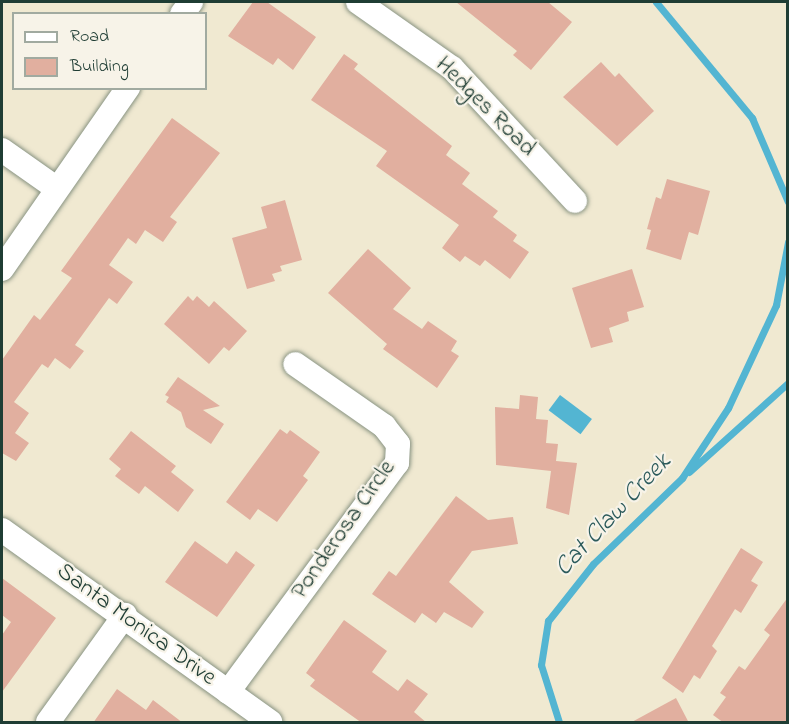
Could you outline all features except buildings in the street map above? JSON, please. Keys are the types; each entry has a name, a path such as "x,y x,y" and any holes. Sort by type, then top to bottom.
{"street":[{"name":"Hedges Road","path":"358,2 452,68 575,201"},
{"path":"2,269 56,188 127,90"},
{"path":"2,150 56,188"},
{"name":"Ponderosa Circle","path":"228,692 397,463 398,444 384,426 295,364"},
{"name":"Santa Monica Drive","path":"2,530 124,615 270,723"},
{"path":"48,723 124,615"}],"water":[{"path":"560,395 592,419 581,434 549,410"}],"waterway":[{"name":"Cat Claw Creek","path":"656,2 752,118 788,202"},
{"name":"Cat Claw Creek","path":"559,722 541,665 548,621 593,564 682,478 728,408 776,305 788,242"},
{"path":"689,472 788,383"}]}
